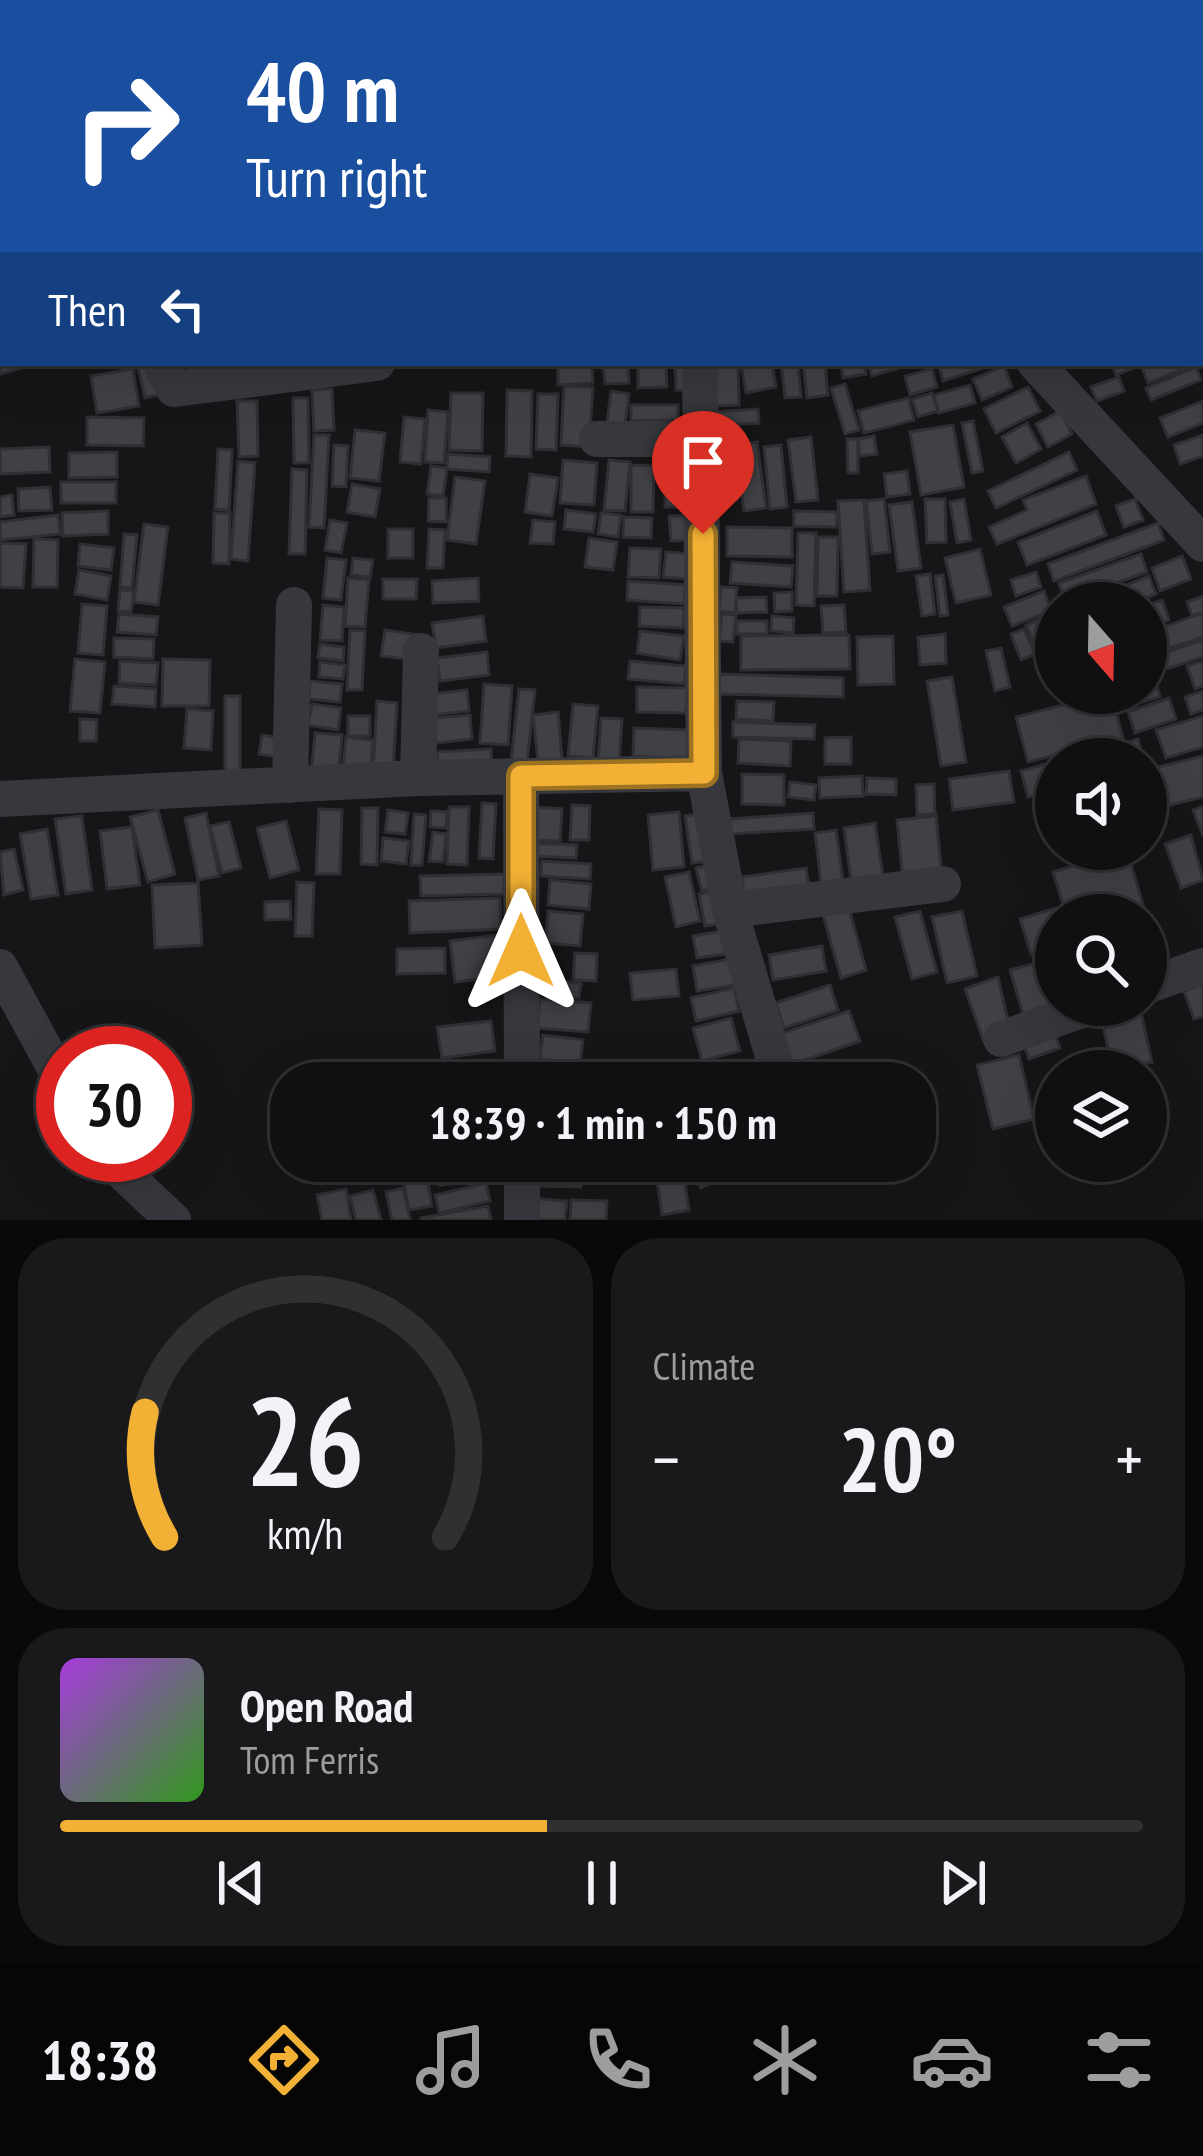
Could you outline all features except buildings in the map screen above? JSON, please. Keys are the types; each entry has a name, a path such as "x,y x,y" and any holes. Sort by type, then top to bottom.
{"street":[{"path":"162,366 174,389 354,366"},
{"path":"700,366 704,773 730,910 775,1062"},
{"path":"1038,366 1197,529"},
{"path":"597,439 703,439"},
{"path":"290,785 294,605"},
{"path":"418,778 421,651"},
{"path":"0,799 418,778 704,773"},
{"path":"521,776 521,1062"},
{"path":"730,910 943,884"},
{"path":"1167,978 1203,965"},
{"path":"0,967 36,1033"},
{"path":"1001,1040 1039,1026"},
{"path":"133,1182 173,1220"},
{"path":"521,1182 522,1220"}],"route":[{"path":"521,951 521,776 704,773 703,534"}]}
